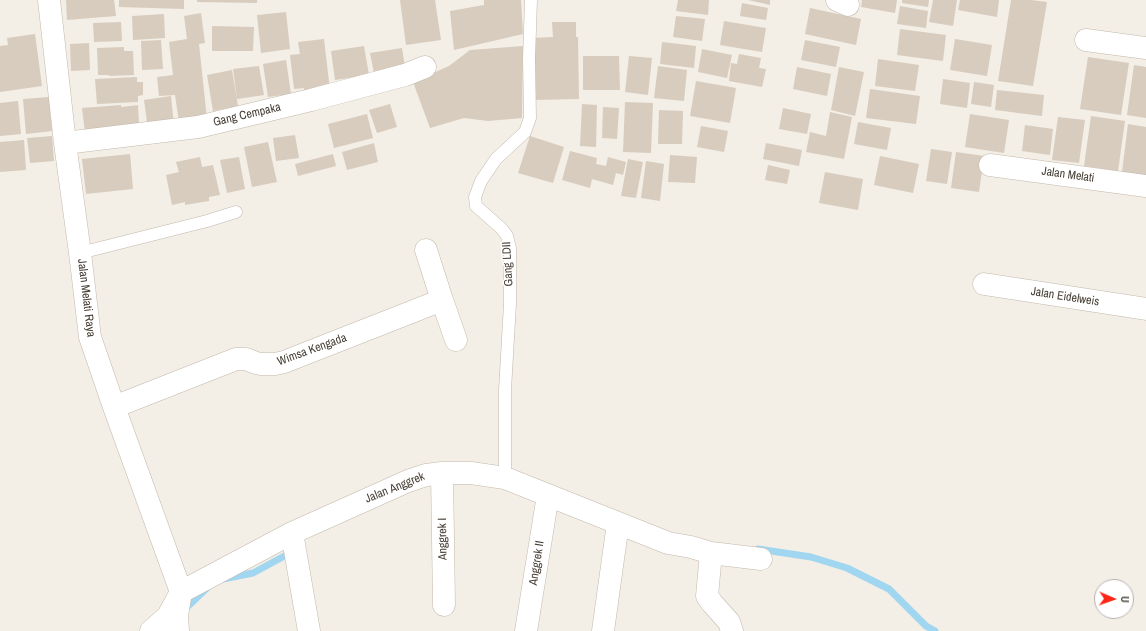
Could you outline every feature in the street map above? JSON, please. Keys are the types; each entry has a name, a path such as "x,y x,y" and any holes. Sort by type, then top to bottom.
{"street":[{"name":"Jalan Melati Raya","path":"49,0 65,143 90,337 181,592"},
{"path":"1086,40 1146,48"},
{"name":"Gang Cempaka","path":"65,143 198,127 311,100 405,75 426,67"},
{"name":"Jalan Melati","path":"990,165 1146,186"},
{"path":"426,250 456,340"},
{"name":"Jalan Eidelweis","path":"984,284 1146,309"},
{"name":"Wimsa Kengada","path":"114,407 236,359 246,359 261,364 275,364 284,362 442,300"},
{"name":"Jalan Anggrek","path":"181,592 292,533 414,478 442,473 471,474 505,478 668,543 711,553 761,559"},
{"name":"Anggrek I","path":"442,473 444,605"},
{"name":"Anggrek II","path":"526,631 548,495"},
{"path":"603,631 618,523"},
{"path":"292,533 309,631"},
{"path":"711,553 708,596 712,603 729,622 732,631"},
{"path":"177,623 181,592"},
{"path":"151,631 168,616 181,592"}],"lane":[{"name":"Gang LDII","path":"505,478 505,390 510,304 510,248 507,236 476,206 475,197 481,181 496,159 525,132 530,118 529,58 531,0"},
{"path":"80,253 207,221 236,212"}],"building":[{"path":"66,0 114,0 116,16 67,20"},
{"path":"119,0 184,0 184,9 119,7"},
{"path":"197,0 257,0 257,3 197,2"},
{"path":"400,0 435,0 441,40 406,45"},
{"path":"484,0 521,0 523,34 454,50 450,11 484,5"},
{"path":"678,0 709,0 708,15 676,11"},
{"path":"748,0 770,0 770,5"},
{"path":"862,0 897,0 895,13 861,7"},
{"path":"902,0 929,0 928,7 902,3"},
{"path":"933,0 957,0 953,26 929,22"},
{"path":"960,0 999,0 997,17 958,10"},
{"path":"1011,0 1047,2 1033,86 998,81"},
{"path":"742,3 768,8 766,20 740,16"},
{"path":"900,6 928,11 926,28 897,24"},
{"path":"810,8 861,19 856,45 805,34"},
{"path":"286,12 290,49 261,53 257,15"},
{"path":"201,13 205,43 199,44 207,119 179,122 175,95 159,96 157,77 173,75 169,42 187,39 184,16"},
{"path":"164,14 165,38 133,40 132,16"},
{"path":"676,16 705,19 702,41 673,37"},
{"path":"724,21 766,28 762,52 720,45"},
{"path":"121,22 122,41 94,42 93,23"},
{"path":"552,22 576,22 576,37 578,37 579,99 533,100 532,38 553,37"},
{"path":"212,26 254,27 253,51 212,51"},
{"path":"900,29 946,35 943,61 897,55"},
{"path":"35,34 42,86 0,92 0,46 8,45 7,38"},
{"path":"324,39 330,90 304,93 304,88 294,89 290,55 300,54 298,42"},
{"path":"955,39 992,45 987,76 950,70"},
{"path":"161,40 163,69 142,70 141,41"},
{"path":"805,40 840,47 836,67 801,60"},
{"path":"662,42 696,46 694,68 660,64"},
{"path":"89,43 90,70 71,71 70,44"},
{"path":"364,46 369,75 335,80 331,51"},
{"path":"523,46 522,118 488,121 464,118 430,128 413,82 449,66 470,50"},
{"path":"124,47 124,51 133,51 134,75 98,75 97,48"},
{"path":"402,48 405,68 374,73 370,53"},
{"path":"702,49 732,55 727,78 698,72"},
{"path":"739,54 761,58 759,68 766,69 762,87 729,81 731,63 737,64"},
{"path":"583,56 619,56 620,90 583,90"},
{"path":"629,56 652,58 648,95 625,92"},
{"path":"1088,57 1129,63 1121,115 1080,109"},
{"path":"878,59 919,65 915,91 875,86"},
{"path":"286,60 291,94 268,97 263,64"},
{"path":"1134,65 1146,67 1146,118 1127,115"},
{"path":"259,66 264,95 237,99 233,69"},
{"path":"658,66 687,70 684,101 654,98"},
{"path":"797,67 831,74 827,96 793,89"},
{"path":"839,67 864,72 855,116 831,110"},
{"path":"232,70 238,106 213,111 207,75"},
{"path":"137,77 137,82 143,82 143,95 138,96 138,102 97,104 95,79"},
{"path":"943,79 970,83 967,108 940,104"},
{"path":"696,81 736,88 730,123 690,116"},
{"path":"974,82 994,85 991,107 971,104"},
{"path":"870,89 920,96 916,124 866,118"},
{"path":"997,90 1044,95 1042,116 995,110"},
{"path":"171,96 174,126 148,129 144,100"},
{"path":"49,97 52,131 26,134 23,99"},
{"path":"18,101 21,134 0,136 0,103"},
{"path":"625,102 653,103 651,153 623,152"},
{"path":"390,104 397,127 377,133 369,110"},
{"path":"582,104 597,105 596,147 580,146"},
{"path":"121,105 121,107 138,105 139,124 85,133 82,108"},
{"path":"603,107 619,108 617,139 602,138"},
{"path":"783,108 811,114 807,134 779,129"},
{"path":"659,110 683,111 682,144 658,144"},
{"path":"830,112 852,117 844,159 806,152 810,132 826,136"},
{"path":"367,114 373,138 334,148 328,124"},
{"path":"970,114 1009,120 1004,153 965,147"},
{"path":"1091,116 1125,121 1118,171 1084,166"},
{"path":"1058,117 1085,120 1079,163 1052,160"},
{"path":"858,122 891,128 887,150 854,144"},
{"path":"1128,124 1146,127 1146,176 1122,172"},
{"path":"1025,125 1053,129 1050,155 1022,151"},
{"path":"701,126 728,131 724,152 697,147"},
{"path":"295,135 299,158 276,161 273,138"},
{"path":"52,136 54,161 30,163 27,138"},
{"path":"530,136 564,147 553,183 518,173"},
{"path":"24,140 26,170 0,172 0,142"},
{"path":"268,142 277,182 252,187 244,147"},
{"path":"374,143 378,162 347,170 342,152"},
{"path":"766,143 802,150 799,166 763,159"},
{"path":"931,149 952,152 947,184 926,181"},
{"path":"570,151 597,158 596,164 606,166 608,157 626,162 623,175 616,173 613,185 592,179 590,188 562,180"},
{"path":"956,152 984,156 979,192 951,188"},
{"path":"130,154 133,189 86,194 82,159"},
{"path":"333,154 336,166 298,176 295,164"},
{"path":"670,155 697,157 695,183 668,182"},
{"path":"880,156 919,164 913,193 874,185"},
{"path":"200,157 202,167 213,165 220,195 209,197 209,201 185,205 185,202 172,205 166,175 179,172 176,162"},
{"path":"239,157 245,189 227,193 220,160"},
{"path":"628,159 643,162 636,198 621,196"},
{"path":"646,161 664,164 660,201 641,198"},
{"path":"768,165 790,170 787,184 765,180"},
{"path":"825,172 863,179 858,210 819,203"}],"waterway":[{"path":"758,549 811,557 847,568 889,589 926,626 935,631"},
{"path":"223,579 253,573 290,553"},
{"path":"184,610 206,589"}]}
